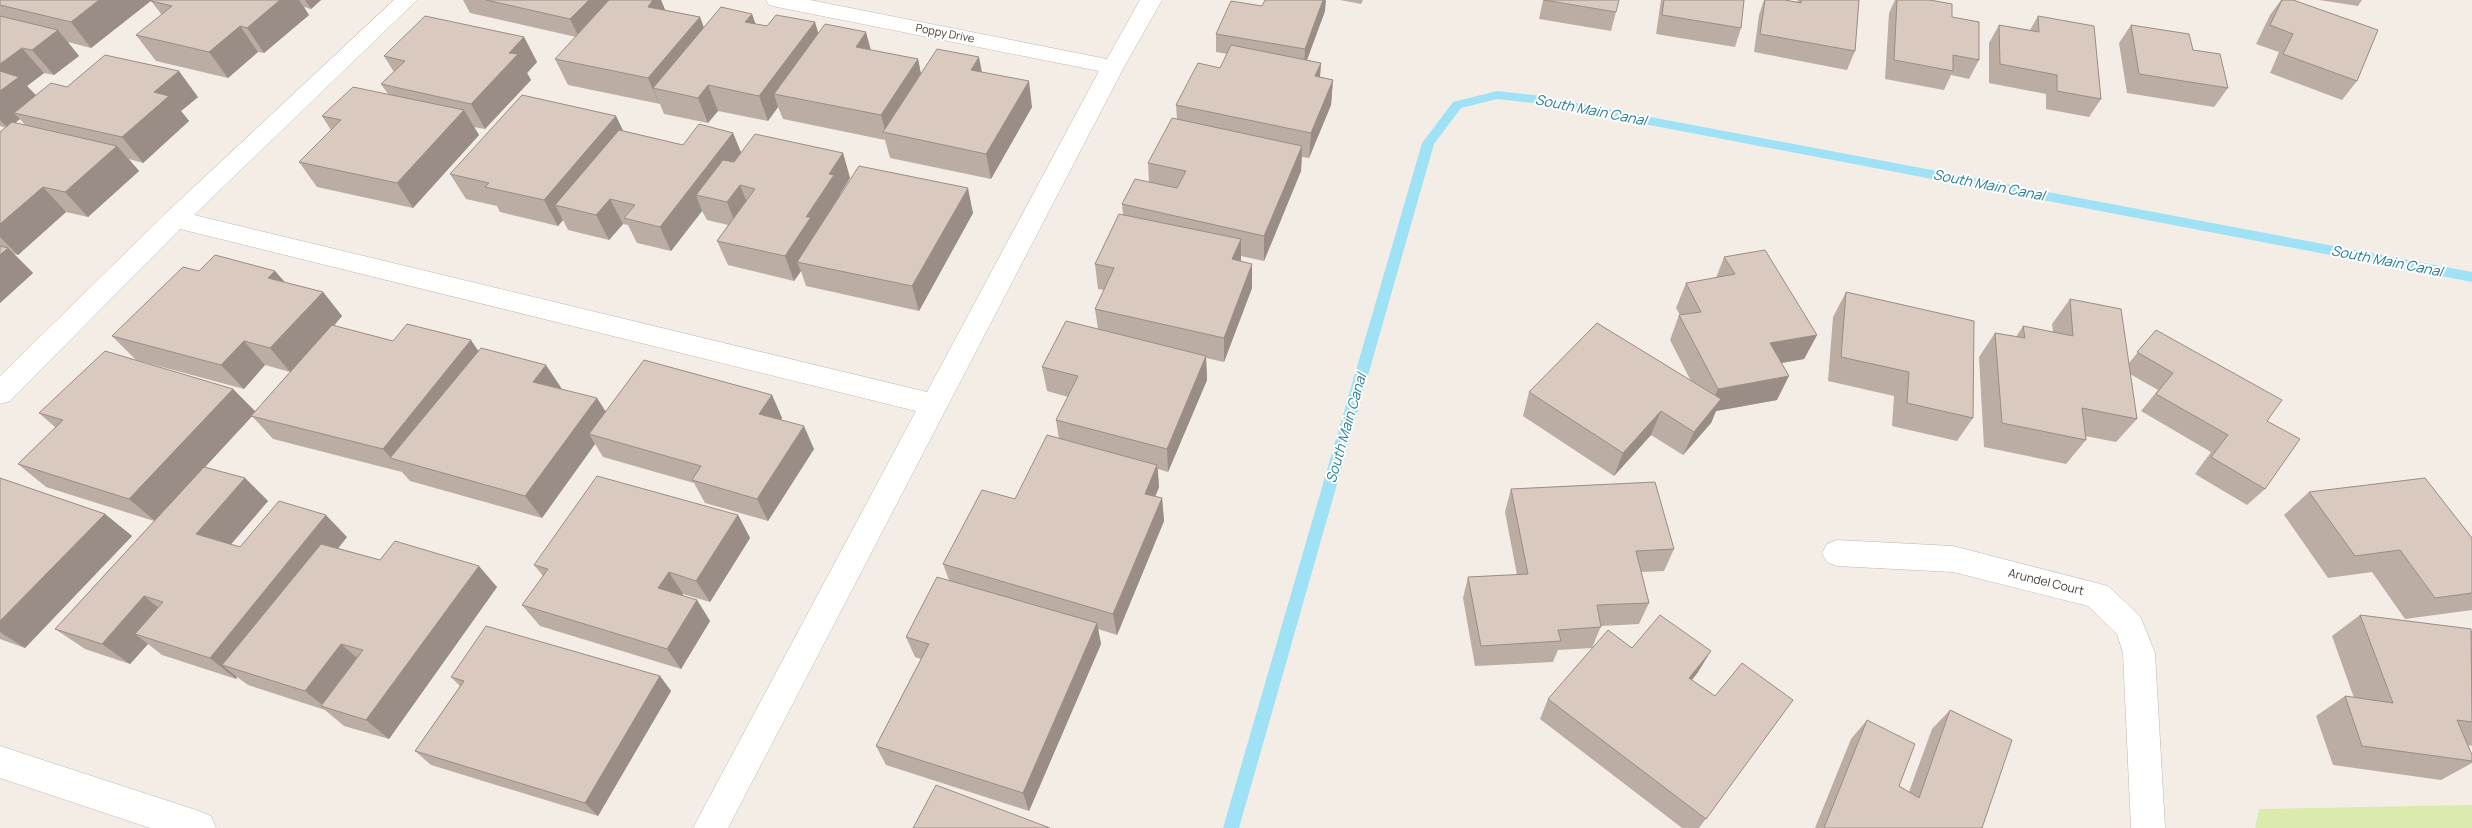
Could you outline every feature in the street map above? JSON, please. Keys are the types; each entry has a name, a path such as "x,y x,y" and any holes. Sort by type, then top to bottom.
{"street":[{"path":"0,393 175,218 406,0"},
{"name":"Poppy Drive","path":"777,0 1113,67"},
{"path":"710,828 1113,67 1152,0"},
{"path":"175,218 934,405"},
{"name":"Arundel Court","path":"1837,553 1953,559 2097,595 2129,626 2139,653 2148,828"},
{"path":"0,762 199,828"}],"green space":[{"path":"2472,805 2472,828 2255,828 2259,809"}],"building":[{"path":"0,0 99,0 71,22 0,5"},
{"path":"280,0 247,28 240,26 209,52 136,35 172,6 151,1"},
{"path":"486,0 589,0 570,19"},
{"path":"609,0 653,0 648,7 700,17 648,78 555,59"},
{"path":"1265,0 1323,0 1305,49 1216,34 1231,1 1262,6"},
{"path":"1544,0 1619,0 1616,12"},
{"path":"1664,0 1744,0 1741,28 1662,15"},
{"path":"1765,0 1785,0 1801,3 1801,0 1859,0 1855,51 1760,34"},
{"path":"1897,0 1930,0 1952,4 1952,17 1979,22 1979,60 1953,55 1953,71 1894,60"},
{"path":"2282,0 2293,0 2378,30 2357,81 2283,54 2293,34 2270,25"},
{"path":"721,7 752,14 745,22 767,26 776,15 815,22 759,96 708,85 698,98 653,88"},
{"path":"0,16 58,30 32,50 22,48 0,64"},
{"path":"425,16 524,37 509,53 518,54 471,104 381,84 405,61 384,56"},
{"path":"2038,16 2094,26 2101,99 2057,91 2057,75 2000,64 1999,25 2039,32"},
{"path":"825,24 866,32 856,47 918,59 881,115 774,94"},
{"path":"2131,25 2189,34 2193,50 2220,54 2228,88 2139,74"},
{"path":"1231,45 1321,63 1315,76 1333,80 1311,133 1176,105 1198,63 1220,68"},
{"path":"937,49 979,57 971,70 1029,81 986,154 883,132"},
{"path":"105,55 179,71 154,92 169,96 122,137 14,113 51,83 67,87"},
{"path":"0,71 19,77 0,91"},
{"path":"353,87 464,110 397,183 299,162 341,120 322,116"},
{"path":"522,95 616,116 544,200 485,187 489,183 450,174"},
{"path":"1172,118 1302,146 1264,236 1122,204 1135,179 1177,188 1186,171 1148,163"},
{"path":"12,122 117,146 65,192 43,187 0,224 0,132"},
{"path":"699,124 733,133 660,227 624,218 635,205 610,199 596,215 555,205 619,130 683,145"},
{"path":"755,134 843,153 829,174 834,175 806,217 811,217 785,256 717,241 755,189 740,185 727,202 696,195 723,160 734,162"},
{"path":"859,166 968,188 912,286 797,262"},
{"path":"1119,214 1241,239 1232,259 1252,264 1224,338 1095,309 1114,268 1095,264"},
{"path":"0,246 8,248 0,255"},
{"path":"1765,250 1817,335 1770,343 1789,376 1718,389 1679,315 1701,312 1686,283 1735,274 1724,257"},
{"path":"215,255 275,271 268,278 323,292 270,348 244,341 221,365 112,336 183,267 199,271"},
{"path":"1846,292 1974,321 1973,418 1907,403 1909,372 1841,357"},
{"path":"2070,299 2121,309 2137,419 2082,408 2086,440 2002,423 1995,333 2025,338 2023,326 2073,336"},
{"path":"1066,321 1206,356 1167,449 1056,420 1078,376 1042,367"},
{"path":"1597,323 1721,399 1694,432 1661,411 1623,453 1529,392"},
{"path":"407,324 471,340 383,449 251,416 332,325 393,341"},
{"path":"2156,330 2282,400 2267,421 2300,439 2265,489 2211,457 2228,435 2156,394 2173,373 2137,352"},
{"path":"481,348 546,365 533,382 597,398 525,496 390,458"},
{"path":"105,351 233,389 129,499 18,464 63,420 39,413"},
{"path":"644,360 772,395 759,414 804,426 757,499 692,480 701,466 589,434"},
{"path":"1047,435 1157,465 1145,494 1162,498 1113,614 943,564 982,490 1015,499"},
{"path":"204,467 245,478 196,534 240,547 279,501 326,515 210,658 135,634 163,602 144,596 102,644 55,629"},
{"path":"597,476 738,515 696,581 669,572 658,588 697,600 667,649 522,605 548,569 534,565"},
{"path":"0,478 105,514 0,621"},
{"path":"2425,478 2472,538 2472,593 2435,598 2400,550 2355,556 2309,492"},
{"path":"1655,482 1674,549 1636,551 1649,603 1597,605 1601,627 1558,630 1561,641 1481,646 1468,577 1528,574 1511,489"},
{"path":"395,541 479,566 366,720 321,706 363,650 341,644 305,691 222,665 321,544 380,560"},
{"path":"937,577 1097,623 1023,793 876,746 929,644 906,637"},
{"path":"1660,615 1711,651 1689,678 1715,696 1742,663 1793,700 1706,819 1548,699 1608,630 1632,648"},
{"path":"2360,615 2471,629 2472,722 2457,720 2472,755 2472,761 2362,746 2345,696 2393,703"},
{"path":"486,626 660,676 585,803 415,751 464,681 451,677"},
{"path":"1950,710 2012,740 1982,828 1824,828 1867,720 1915,744 1899,786 1919,798"},
{"path":"936,785 1050,828 913,828"}],"waterway":[{"name":"South Main Canal","path":"1231,828 1428,143 1457,105 1497,95 1534,99 2472,277"}]}
